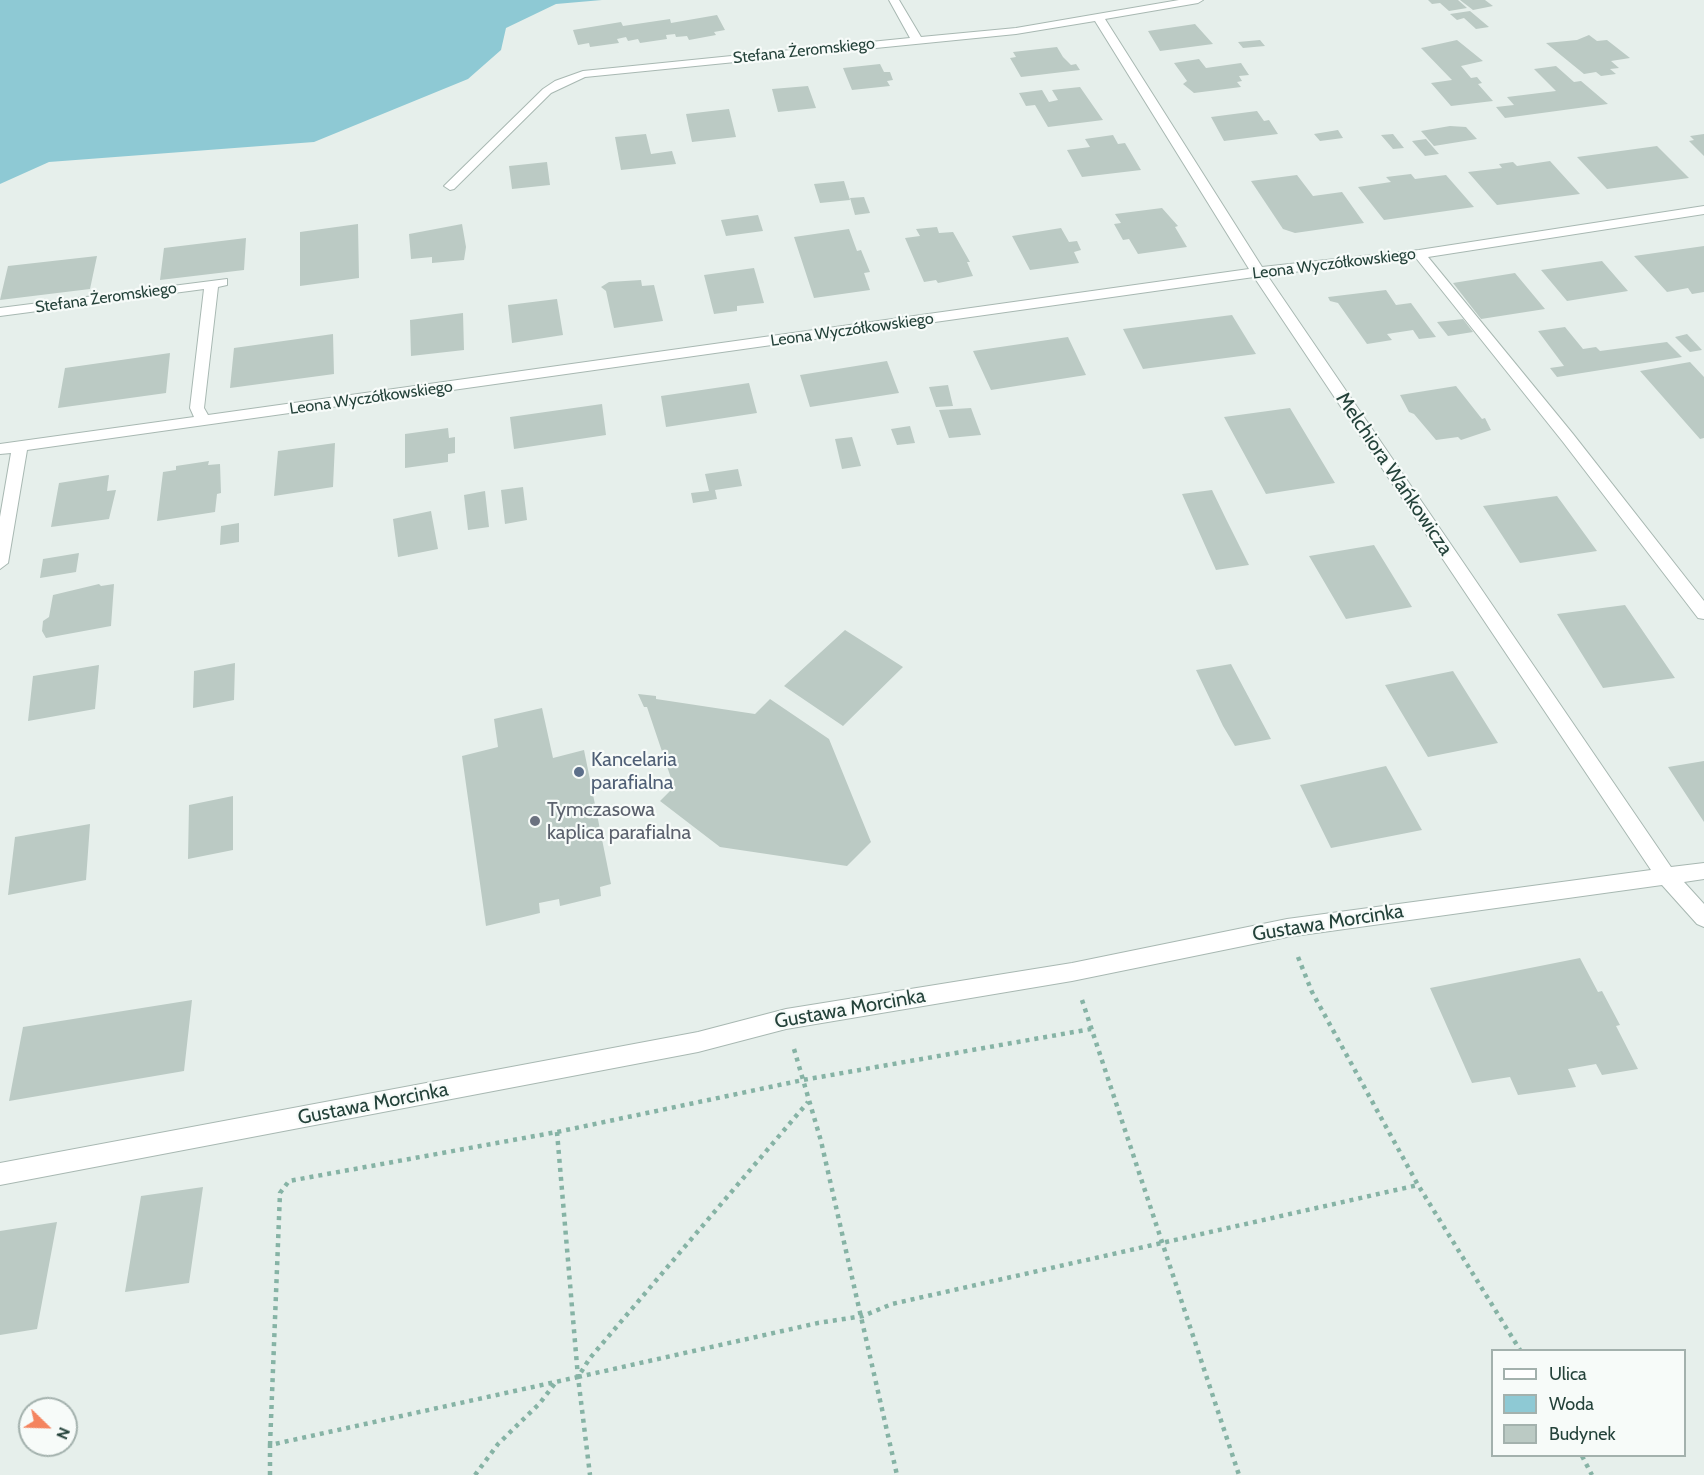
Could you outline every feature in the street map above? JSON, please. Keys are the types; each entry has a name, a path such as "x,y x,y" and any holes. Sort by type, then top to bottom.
{"street":[{"path":"894,0 917,40"},
{"name":"Stefana Żeromskiego","path":"450,186 547,91 559,82 583,74 1016,31 1099,19 1198,0"},
{"name":"Melchiora Wańkowicza","path":"1099,19 1257,272 1667,877 1704,918"},
{"name":"Leona Wyczółkowskiego","path":"0,449 1257,272 1419,254 1704,210"},
{"path":"1419,254 1568,438 1704,613"},
{"name":"Stefana Żeromskiego","path":"0,312 216,283 197,408 203,421"},
{"path":"0,562 20,446"},
{"name":"Gustawa Morcinka","path":"0,1174 698,1042 786,1019 1072,972 1287,928 1704,871"}],"path":[{"path":"1287,928 1312,992 1418,1185 1519,1349"},
{"path":"1072,972 1239,1475"},
{"path":"786,1019 808,1102 821,1140 863,1316 897,1475"},
{"path":"270,1475 280,1193 290,1181 556,1132 803,1080 1091,1029"},
{"path":"578,1377 590,1358 808,1102"},
{"path":"556,1132 578,1377 590,1475"},
{"path":"270,1445 818,1323 863,1316 891,1304 1162,1244 1362,1195 1418,1185"},
{"path":"475,1475 498,1444 540,1403 557,1381"},
{"path":"1583,1457 1592,1475"}],"water":[{"path":"0,0 602,0 556,4 506,28 501,50 468,79 314,142 49,162 0,184"}],"building":[{"path":"1428,0 1458,0 1467,8 1449,11 1440,3 1432,4"},
{"path":"1460,0 1485,0 1493,6 1473,10"},
{"path":"1470,11 1489,27 1476,29 1464,18 1457,20 1450,14"},
{"path":"717,15 725,30 714,32 716,35 689,40 687,36 676,37 675,34 666,35 667,39 640,43 638,39 628,41 626,37 617,39 619,43 590,47 589,43 578,45 573,30 621,22 623,26 670,19 671,23"},
{"path":"1195,24 1213,44 1160,51 1148,31"},
{"path":"1589,35 1597,41 1607,40 1630,58 1611,61 1619,68 1610,69 1616,74 1601,76 1596,72 1584,74 1546,43 1577,40"},
{"path":"1260,40 1265,46 1243,48 1238,42"},
{"path":"1457,40 1483,61 1461,66 1471,78 1477,77 1482,83 1478,84 1493,101 1451,106 1431,83 1452,80 1421,48"},
{"path":"1057,47 1071,65 1076,64 1080,70 1021,77 1010,58 1016,57 1013,52"},
{"path":"1199,59 1206,68 1241,63 1249,75 1239,76 1242,81 1237,82 1241,87 1194,93 1183,84 1187,81 1174,63"},
{"path":"880,64 884,72 890,72 893,80 887,81 890,86 852,90 843,68"},
{"path":"1556,66 1574,82 1581,81 1608,104 1505,118 1496,107 1514,105 1507,97 1556,91 1534,69"},
{"path":"808,86 816,108 778,112 772,89"},
{"path":"1080,87 1103,120 1048,127 1035,105 1026,106 1019,93 1042,90 1049,102 1058,100 1052,90"},
{"path":"729,109 736,137 692,142 686,114"},
{"path":"1257,111 1264,121 1269,120 1278,134 1224,141 1211,117"},
{"path":"1450,126 1466,127 1477,139 1434,146 1421,131"},
{"path":"1338,130 1343,138 1320,141 1314,134"},
{"path":"646,134 651,154 672,151 676,164 621,170 615,137"},
{"path":"1393,134 1404,148 1393,149 1381,135"},
{"path":"1704,134 1704,156 1689,141 1694,140 1690,136"},
{"path":"1113,135 1118,144 1125,143 1141,170 1082,177 1067,150 1090,147 1085,139"},
{"path":"1426,139 1439,154 1425,156 1412,141"},
{"path":"1657,146 1689,178 1607,189 1577,157"},
{"path":"1550,161 1580,194 1497,205 1468,172 1502,168 1499,164 1513,162 1517,166"},
{"path":"547,162 550,185 512,189 509,166"},
{"path":"1411,174 1415,179 1446,175 1474,207 1384,220 1358,187 1391,182 1386,177"},
{"path":"1297,175 1313,196 1342,192 1364,223 1295,233 1283,229 1251,181"},
{"path":"844,181 850,200 820,203 814,184"},
{"path":"864,197 870,213 855,215 850,198"},
{"path":"1162,208 1178,226 1175,227 1187,247 1138,254 1129,239 1123,240 1114,224 1121,223 1115,214"},
{"path":"758,215 763,231 726,236 721,220"},
{"path":"358,224 359,278 300,286 300,232"},
{"path":"462,224 466,247 464,260 432,263 432,257 411,259 409,234"},
{"path":"937,227 939,233 953,232 970,262 967,262 973,276 938,283 936,280 924,282 905,238 920,236 916,229"},
{"path":"1061,228 1069,242 1077,241 1081,250 1074,252 1079,263 1030,270 1012,236"},
{"path":"849,229 857,251 861,250 870,272 864,273 870,290 814,298 794,237"},
{"path":"246,238 244,270 160,280 164,248"},
{"path":"1704,246 1704,292 1692,294 1688,288 1667,292 1634,256"},
{"path":"97,256 90,289 0,300 8,266"},
{"path":"1602,261 1628,291 1567,301 1541,270"},
{"path":"754,268 764,303 737,306 737,311 714,314 704,275"},
{"path":"1515,273 1545,309 1481,319 1453,283"},
{"path":"641,280 642,286 654,285 663,321 614,328 606,291 601,287 609,282"},
{"path":"1386,290 1396,305 1411,303 1436,337 1419,339 1413,330 1387,334 1392,340 1367,344 1338,303 1330,301 1328,297"},
{"path":"557,299 563,335 512,343 508,305"},
{"path":"463,313 464,350 411,356 410,320"},
{"path":"1232,315 1256,354 1143,369 1123,329"},
{"path":"1463,319 1473,332 1448,336 1437,322"},
{"path":"1565,327 1583,349 1596,347 1600,351 1667,342 1682,357 1557,377 1550,368 1564,366 1538,331"},
{"path":"333,334 334,374 230,388 234,348"},
{"path":"1687,334 1702,350 1690,352 1675,337"},
{"path":"1068,337 1086,375 991,390 973,351"},
{"path":"170,353 166,393 58,408 65,368"},
{"path":"887,361 899,393 810,407 800,375"},
{"path":"1690,362 1704,377 1704,438 1700,439 1640,371"},
{"path":"749,383 757,413 666,427 661,396"},
{"path":"948,385 953,406 936,407 929,387"},
{"path":"1456,386 1482,419 1485,418 1491,430 1461,440 1458,437 1436,440 1414,414 1409,412 1400,395"},
{"path":"602,404 606,435 514,449 510,417"},
{"path":"971,408 981,435 949,438 939,410"},
{"path":"1290,408 1335,483 1266,494 1224,417"},
{"path":"910,426 915,443 897,445 891,429"},
{"path":"448,428 449,438 455,437 455,453 448,454 448,462 405,468 405,434"},
{"path":"852,437 861,466 842,469 835,439"},
{"path":"335,443 333,487 274,496 278,451"},
{"path":"209,461 208,465 220,464 221,493 217,494 215,512 157,521 163,472 176,470 176,466"},
{"path":"738,469 742,486 715,490 717,499 693,503 691,493 709,491 705,474"},
{"path":"109,475 107,491 116,490 109,519 51,527 59,483"},
{"path":"523,487 527,520 505,524 501,490"},
{"path":"1212,490 1249,565 1216,570 1182,494"},
{"path":"485,491 489,527 468,530 464,495"},
{"path":"1557,496 1597,551 1520,563 1483,506"},
{"path":"431,511 438,549 398,557 393,519"},
{"path":"239,523 239,542 220,545 221,526"},
{"path":"1374,545 1412,607 1346,619 1309,556"},
{"path":"79,553 76,572 40,578 43,559"},
{"path":"99,584 101,586 114,584 111,626 46,638 42,631 43,621 49,617 53,595"},
{"path":"1625,605 1675,678 1603,688 1557,614"},
{"path":"845,630 903,667 843,726 784,686"},
{"path":"235,663 234,700 193,708 194,671"},
{"path":"1231,664 1271,739 1235,746 1223,726 1196,670"},
{"path":"99,665 95,709 28,721 33,676"},
{"path":"1453,671 1498,743 1428,757 1385,685"},
{"path":"638,694 656,696 656,699 755,714 770,699 829,739 871,842 847,866 720,847 660,801 674,787 647,707 644,707"},
{"name":"Tymczasowa kaplica parafialna","path":"542,708 553,758 584,750 611,884 600,887 601,896 560,906 559,899 539,903 540,913 486,926 462,756 498,747 494,719"},
{"path":"1704,761 1704,822 1668,767"},
{"path":"1386,766 1422,830 1331,848 1300,785"},
{"path":"233,796 233,850 188,859 189,805"},
{"path":"90,824 86,880 8,895 15,837"},
{"path":"1580,958 1598,992 1602,991 1620,1025 1616,1026 1638,1069 1602,1075 1596,1064 1568,1069 1576,1087 1518,1095 1510,1077 1472,1083 1430,988"},
{"path":"192,1000 184,1071 9,1101 23,1027"},
{"path":"203,1187 189,1283 125,1292 141,1196"},
{"path":"57,1222 37,1329 0,1335 0,1231"}],"place":[{"name":"Kancelaria parafialna","path":"579,772"},
{"name":"Tymczasowa kaplica parafialna","path":"535,821"}]}
